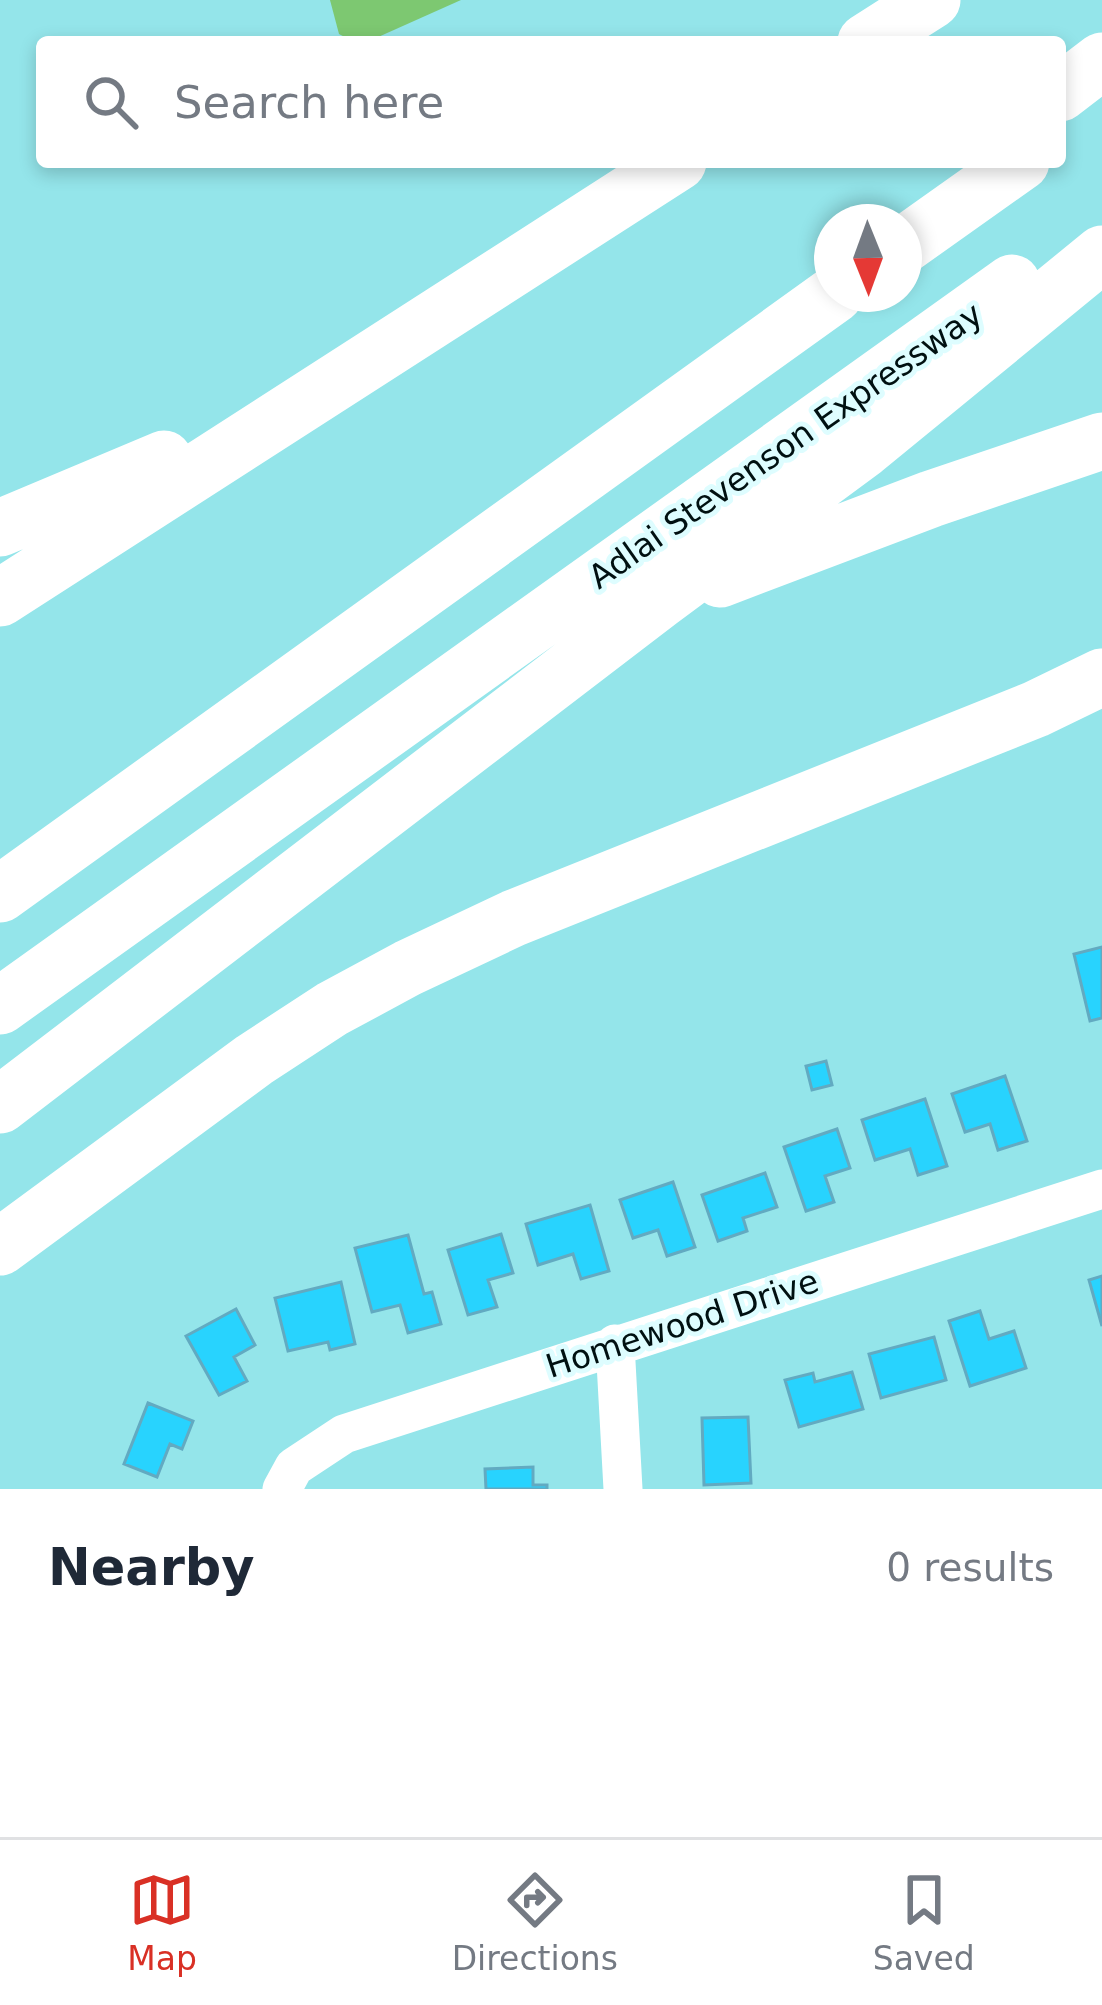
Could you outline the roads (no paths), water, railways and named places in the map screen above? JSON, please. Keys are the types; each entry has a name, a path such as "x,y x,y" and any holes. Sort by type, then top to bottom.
{"highway":[{"path":"875,36 932,0"},
{"path":"1066,88 1102,61"},
{"path":"1066,130 1102,104"},
{"path":"0,598 669,168"},
{"path":"914,204 961,168"},
{"path":"922,231 1012,168"},
{"name":"Adlai Stevenson Expressway","path":"0,1006 1102,220"},
{"path":"0,1105 864,449 1102,254"},
{"path":"154,782 814,280"},
{"path":"0,894 814,309"},
{"path":"0,528 155,464 352,371"},
{"path":"659,601 1102,441"},
{"path":"0,1246 254,1060 407,968 514,918 1036,709 1102,676"}],"street":[{"name":"Homewood Drive","path":"282,1489 294,1467 344,1434 1102,1189"},
{"path":"615,1344 623,1489"}]}
